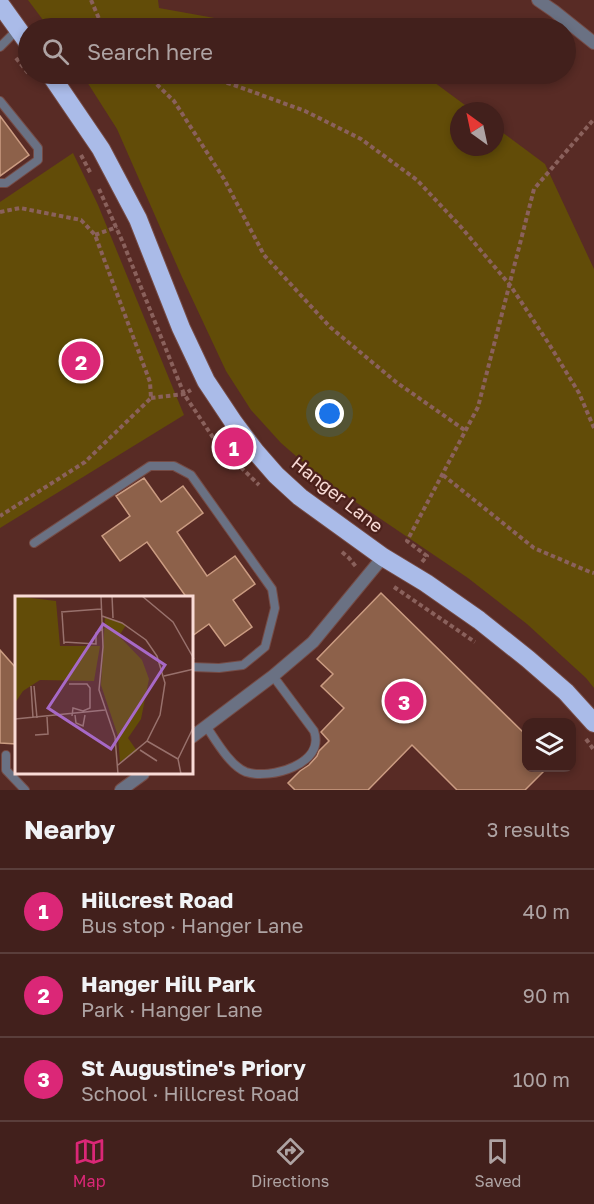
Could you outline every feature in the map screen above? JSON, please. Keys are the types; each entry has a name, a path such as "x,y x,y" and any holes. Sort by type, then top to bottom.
{"highway":[{"path":"0,4 18,29"},
{"name":"Hanger Lane","path":"57,84 101,149 138,219 181,328 206,381 234,423 276,475 300,496 383,557 426,583 528,658 566,692 587,728"}],"street":[{"path":"538,0 563,18"},
{"path":"576,29 594,43"},
{"path":"194,735 273,676 312,642 383,557"},
{"path":"121,790 142,775"}],"lane":[{"path":"0,47 18,38"},
{"path":"0,101 38,148 38,160 6,183 0,183"},
{"path":"34,543 150,466 174,466 191,475 272,589 275,608 265,647 243,664 219,668 194,667"},
{"path":"206,726 232,762 245,772 267,774 280,772 304,761 314,746 316,738 314,731 273,676"},
{"path":"6,755 6,770 25,790"}],"path":[{"path":"91,0 99,18"},
{"path":"156,84 174,101 224,178 264,255 330,327 396,382 466,431"},
{"path":"231,84 305,111 361,139 417,180 510,285 579,393 594,428"},
{"path":"427,556 407,541 478,407 534,189 594,120"},
{"path":"0,212 20,208 81,220 95,235 150,381 151,398"},
{"path":"95,235 138,219"},
{"path":"0,516 85,462 151,398 183,394 206,381"},
{"path":"443,475 534,548 594,573"},
{"path":"400,591 480,646"},
{"path":"587,728 594,750"}],"shaded area":[{"path":"28,0 158,0 159,8 214,18 42,18"},
{"path":"88,84 437,84 461,102 450,102 450,156 504,156 504,134 545,164 594,269 594,688 527,624 468,578 326,482 281,443 251,410 226,371 117,129"},
{"path":"73,153 98,205 184,415 0,528 0,202"}],"building":[{"path":"0,116 29,155 0,176"},
{"path":"144,478 161,502 183,486 203,513 177,532 207,576 235,556 255,584 233,600 252,627 225,646 209,624 194,635 194,596 186,596 147,542 120,561 102,536 130,516 116,496"},
{"path":"381,593 522,731 522,772 543,772 525,790 457,790 412,745 368,790 295,790 288,783 309,765 329,741 321,732 344,708 321,686 333,674 317,659"},
{"path":"0,650 15,667 15,744 0,743"}],"place":[{"name":"Hanger Hill Park","path":"81,361"},
{"name":"Hillcrest Road","path":"234,447"},
{"name":"St Augustine's Priory","path":"404,701"}]}
